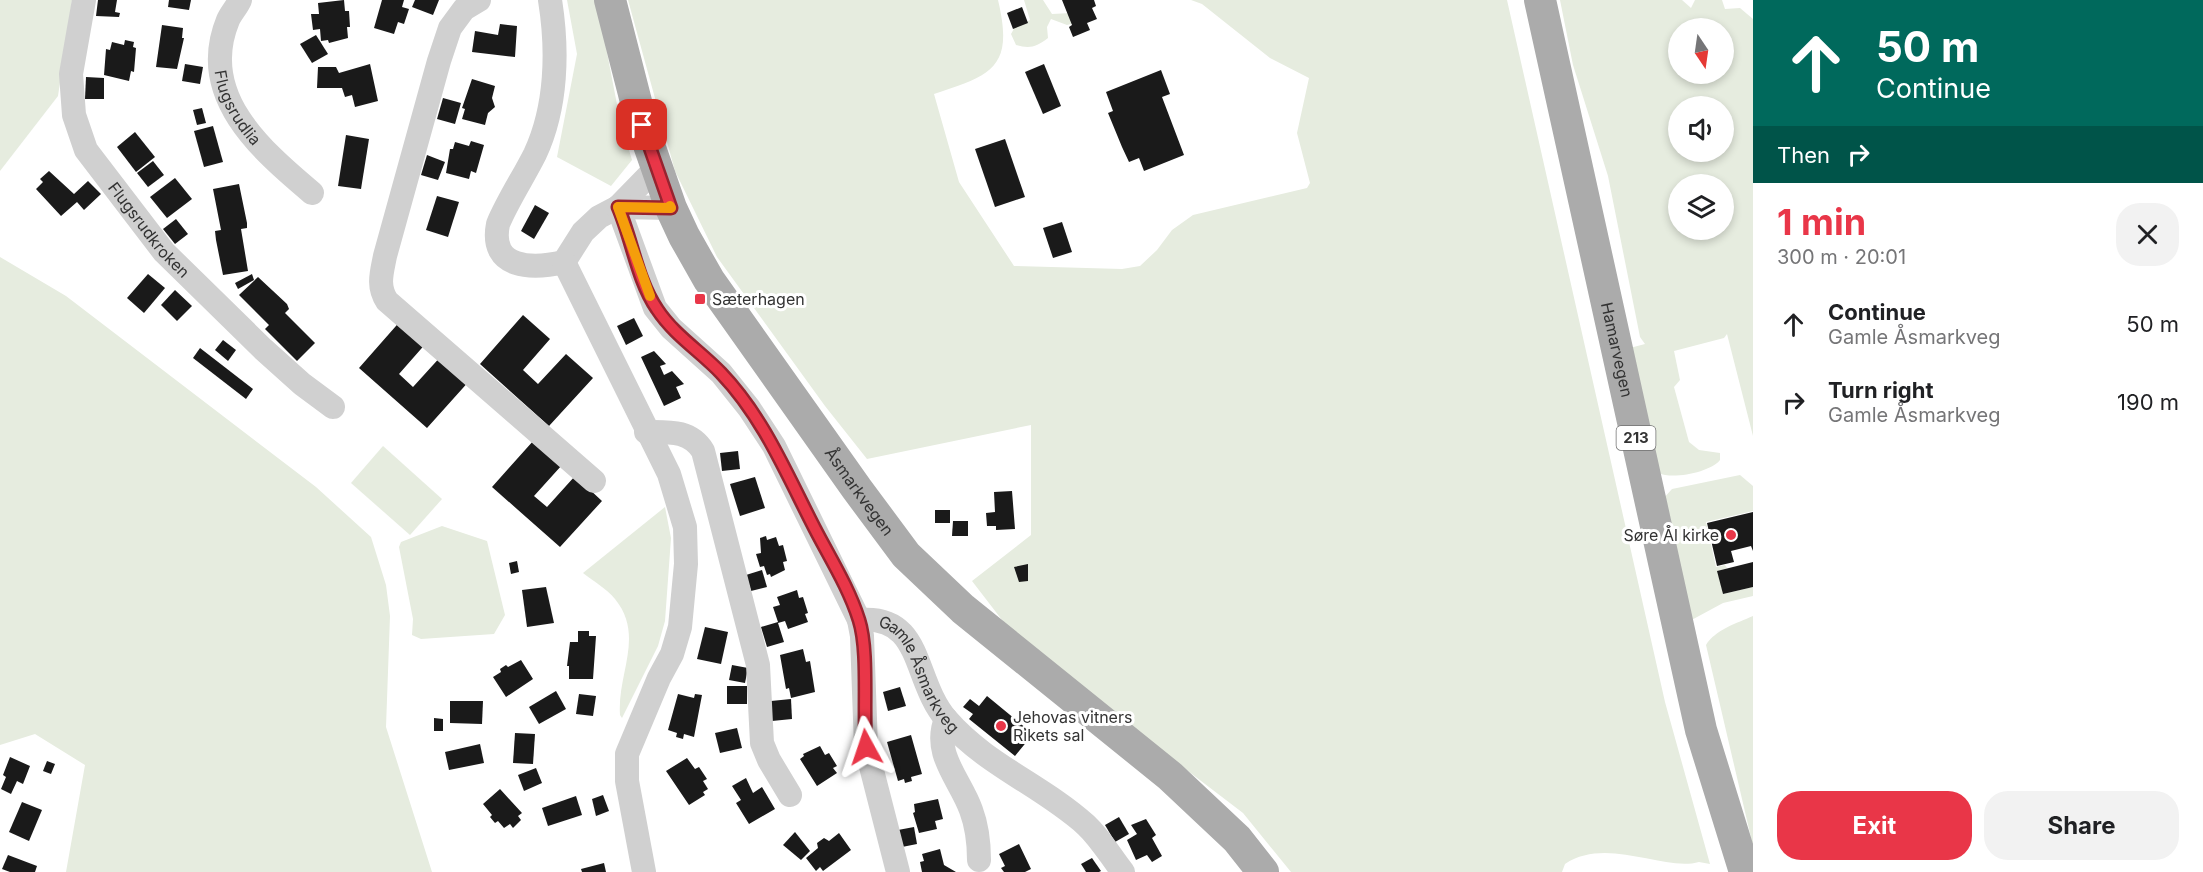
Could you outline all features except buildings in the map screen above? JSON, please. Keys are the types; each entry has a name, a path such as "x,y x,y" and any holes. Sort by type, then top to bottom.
{"main road":[{"name":"Åsmarkvegen","path":"610,0 656,168 671,208 709,280 803,415 906,555 991,634 1040,670 1170,776 1237,839 1263,872"},
{"name":"Hamarvegen","path":"1540,0 1701,730 1745,872"}],"street":[{"name":"Flugsrudkroken","path":"84,0 71,74 74,115 86,150 164,252 263,349 302,384 333,407"},
{"name":"Flugsrudlia","path":"240,0 229,19 221,45 219,72 226,96 240,120 271,156 312,193"},
{"path":"479,0 464,9 450,28 438,61 386,256 380,282 382,293 387,301 594,481"},
{"path":"550,0 555,35 555,74 544,130 535,153 502,215 496,234 501,252 520,265 540,268 564,262 583,232 599,217 618,207 656,168"},
{"path":"618,207 671,208"},
{"name":"Gamle Åsmarkveg","path":"618,207 655,308 671,328 721,373 749,408 774,446 859,620 886,622 897,626 907,636 933,701 946,719 989,758 1087,826 1123,872"},
{"path":"564,262 575,280 646,432 669,474 680,503 685,527 687,564 681,627 672,654 659,678 627,754 627,782 644,872"},
{"path":"646,432 684,434 695,440 704,451 758,665 762,743 769,760 790,795"},
{"path":"859,620 862,636 863,714 866,747 898,872"},
{"path":"946,719 942,730 941,746 971,810 977,832 979,860"}],"shaded area":[{"path":"0,0 72,0 58,96 0,171"},
{"path":"567,0 595,0 599,11 620,120 632,160 611,186 557,157 577,54"},
{"path":"628,0 998,0 1003,40 1000,54 994,65 971,81 934,94 959,182 1014,266 1122,269 1140,266 1157,250 1172,230 1193,215 1307,188 1310,183 1297,133 1309,78 1270,58 1202,4 1191,0 1507,0 1665,702 1710,864 1669,863 1635,856 1599,853 1581,856 1565,864 1562,872 1291,872 1243,813 1019,642 972,581 1031,535 1031,425 867,459 825,406 717,257 675,171"},
{"path":"1024,0 1043,0 1052,14 1071,13 1075,23 1067,25 1051,19 1047,27 1048,38 1033,46 1016,45 1011,34 1015,27 1030,20"},
{"path":"1560,0 1682,0 1691,8 1695,0 1722,0 1725,9 1740,8 1753,19 1753,436 1727,334 1724,338 1674,351 1680,380 1674,387 1689,442 1699,450 1720,453 1720,460 1715,464 1691,474 1673,476 1659,473 1626,349 1645,344 1640,337 1608,176 1573,65"},
{"path":"0,257 66,296 316,487 371,537 386,585 390,616 386,727 432,872 66,872 85,765 35,734 0,745"},
{"path":"383,446 442,499 410,535 351,483"},
{"path":"1740,475 1753,486 1753,511 1706,522 1716,567 1725,565 1727,568 1718,571 1723,594 1753,587 1753,596 1723,603 1686,623 1663,499 1672,489"},
{"path":"665,507 671,538 665,621 658,646 622,718 620,699 628,655 628,627 624,613 615,599 583,573"},
{"path":"442,526 487,541 505,615 494,634 421,639 412,635 413,619 399,547 401,542"},
{"path":"1753,616 1753,846 1706,645 1721,631"}],"slow traffic":[{"path":"650,296 629,232 618,207 671,208 670,206"}],"place":[{"name":"Sæterhagen","path":"700,299"},
{"name":"Søre Ål kirke","path":"1731,535"},
{"name":"Jehovas vitners Rikets sal","path":"1001,726"}],"route":[{"path":"642,125 671,208 618,207 629,232 645,285 655,308 671,328 721,373 749,408 774,446 851,600 859,620 862,636 863,714 866,747"}]}
